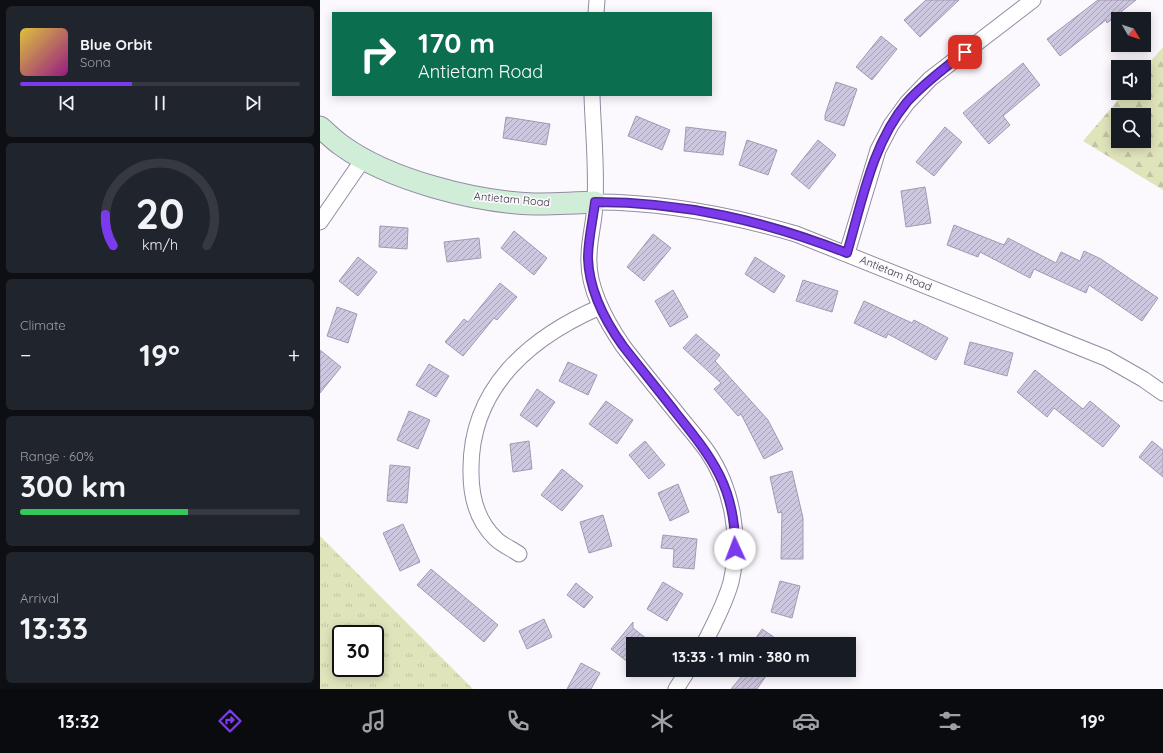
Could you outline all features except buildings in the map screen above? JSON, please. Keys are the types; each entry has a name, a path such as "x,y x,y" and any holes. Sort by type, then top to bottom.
{"street":[{"path":"596,12 598,0"},
{"path":"847,253 878,150 891,125 907,102 930,79 1033,0"},
{"path":"592,96 595,202 588,257 591,278 600,307 612,330 623,346 707,451 719,473 728,496 733,520 735,559 723,606 708,637"},
{"name":"Antietam Road","path":"320,127 341,145 364,158 423,184 489,200 534,204 595,202 656,205 703,211 750,220 796,234 847,253 1106,358 1144,379 1163,393"},
{"path":"320,222 364,158"},
{"path":"519,554 496,540 482,522 474,505 471,486 471,461 474,437 481,414 491,392 509,369 530,348 553,330 600,307"},
{"path":"676,689 684,677"}],"green space":[{"path":"1163,47 1163,190 1083,141 1111,108 1111,148 1151,148 1151,108 1111,108 1118,100 1151,100 1151,61"},
{"path":"320,536 473,689 320,689"}],"route":[{"path":"735,549 733,520 728,496 719,473 707,451 623,346 612,330 600,307 591,278 588,257 595,202 656,205 703,211 750,220 796,234 847,253 878,150 891,125 907,102 930,79 965,52"}]}
